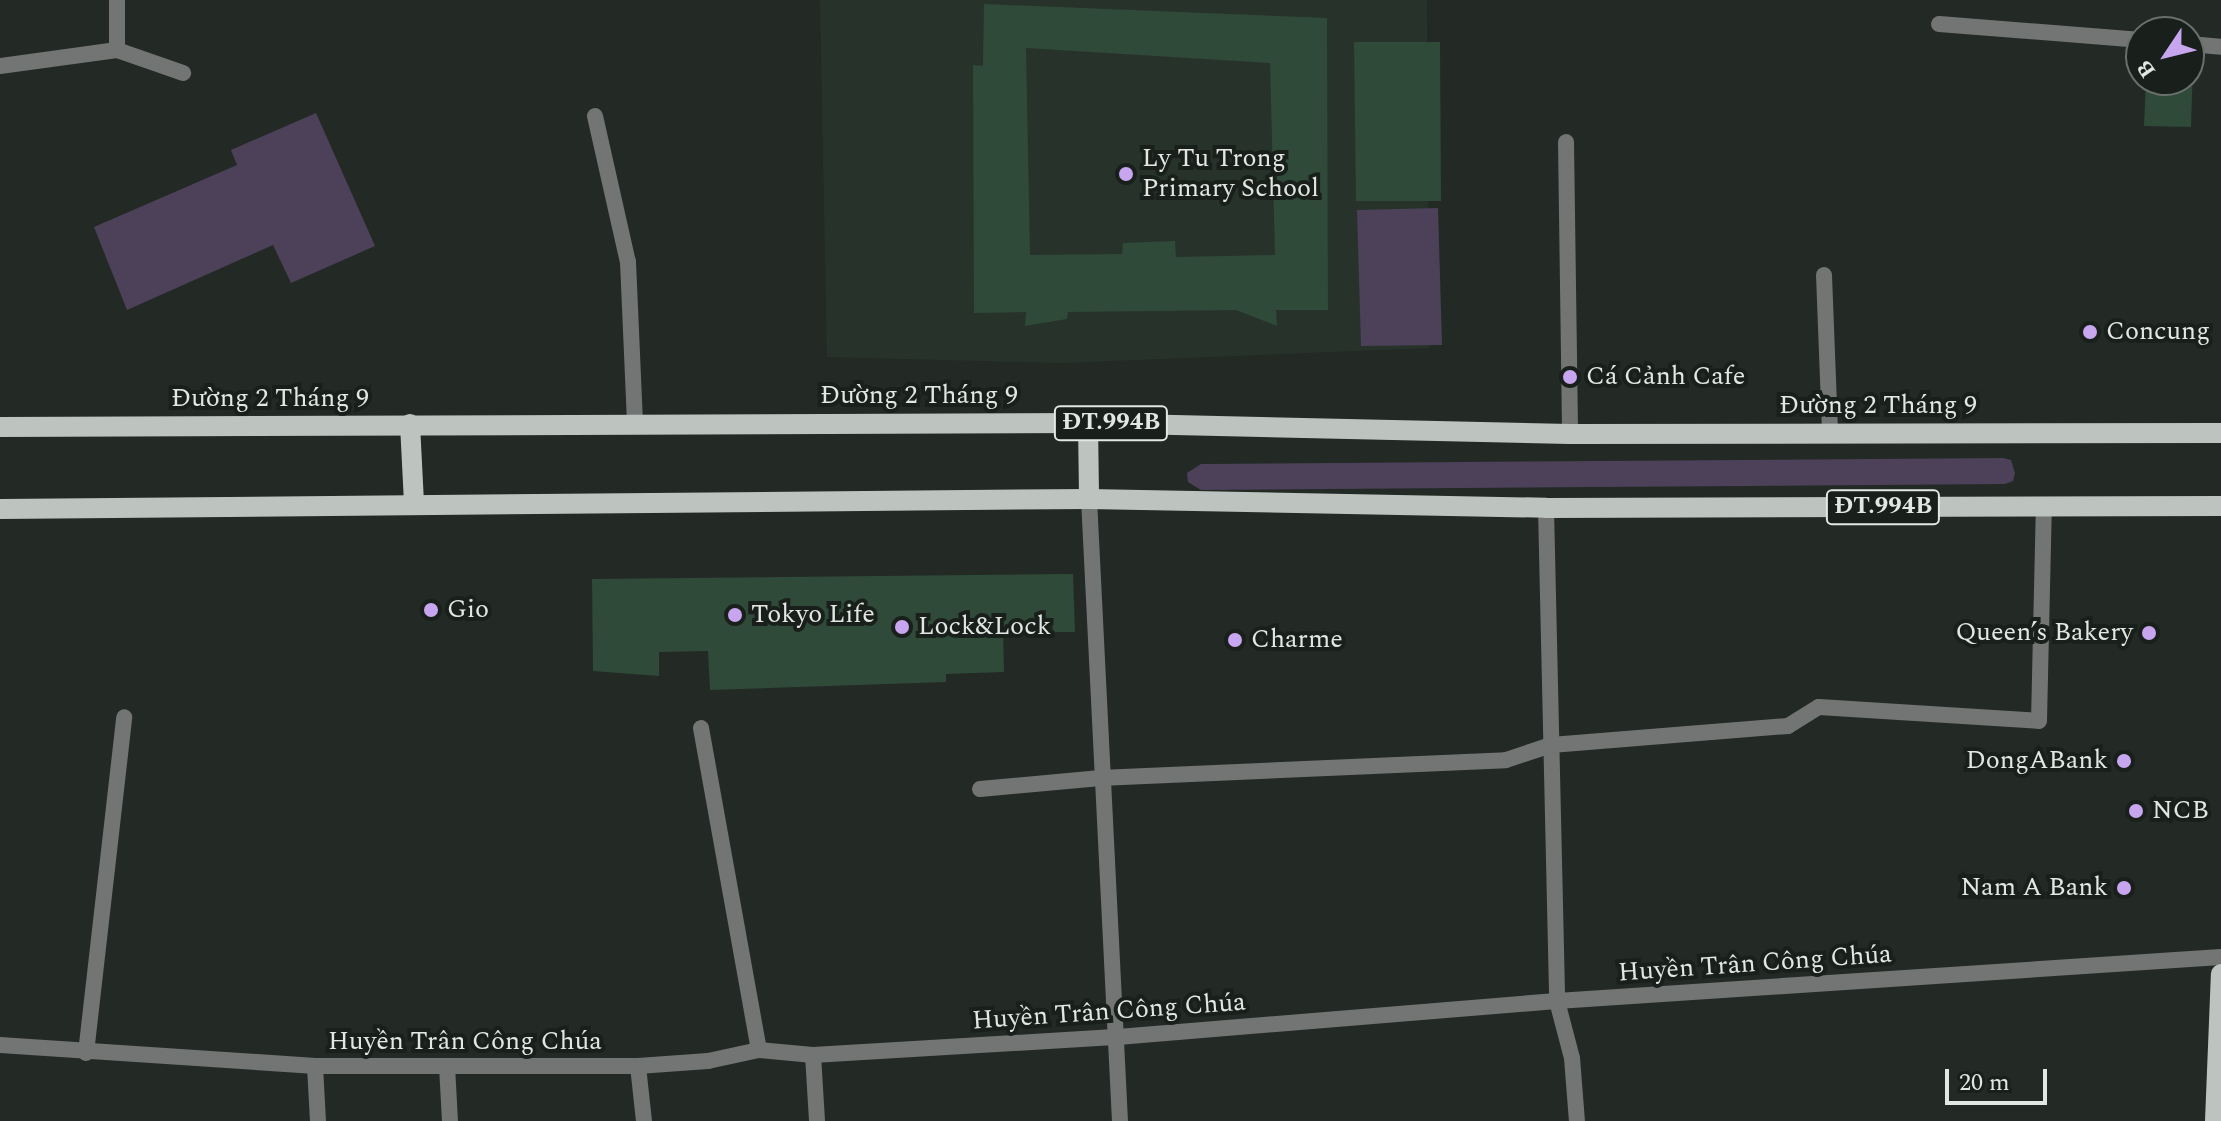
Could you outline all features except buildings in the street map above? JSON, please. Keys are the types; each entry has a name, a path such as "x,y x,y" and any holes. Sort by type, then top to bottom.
{"main road":[{"name":"Đường 2 Tháng 9","path":"0,427 635,422 1088,423 1570,434 2221,433"},
{"path":"1088,423 1089,499"},
{"path":"410,424 414,504"},
{"name":"ĐT.994B","path":"0,509 1089,499 1546,508 2221,506"},
{"path":"2215,1121 2221,974"}],"street":[{"path":"117,0 117,50"},
{"path":"1939,24 2125,39"},
{"path":"0,66 117,50 183,73"},
{"path":"595,116 628,262 635,422"},
{"path":"1566,142 1570,434"},
{"path":"1824,275 1830,432"},
{"path":"1089,499 1100,778 1118,1037 1120,1121"},
{"path":"980,789 1100,778 1506,760 1551,745 1788,726 1819,707 2039,721 2044,506"},
{"path":"1546,508 1557,1001 1572,1058 1577,1121"},
{"path":"86,1053 124,717"},
{"path":"701,728 759,1050"},
{"name":"Huyền Trân Công Chúa","path":"0,1045 315,1066 638,1066 708,1061 759,1050 813,1055 1118,1037 1557,1001 2221,957"},
{"path":"813,1055 817,1121"},
{"path":"315,1066 318,1121"},
{"path":"447,1066 450,1121"},
{"path":"638,1066 644,1121"}],"shaded area":[{"name":"Ly Tu Trong Primary School","path":"820,0 1427,0 1429,348 1062,363 827,357"},
{"path":"316,113 375,246 291,283 273,245 127,310 94,227 237,165 231,150"},
{"path":"1438,208 1442,345 1361,346 1357,210"},
{"path":"2011,460 2015,473 2013,481 2005,484 1201,490 1188,482 1187,473 1201,464"}],"place":[{"name":"Ly Tu Trong Primary School","path":"1126,174"},
{"name":"Concung","path":"2090,332"},
{"name":"Cá Cảnh Cafe","path":"1570,377"},
{"name":"Gio","path":"431,610"},
{"name":"Tokyo Life","path":"735,615"},
{"name":"Lock&Lock","path":"902,627"},
{"name":"Queen’s Bakery","path":"2149,633"},
{"name":"Charme","path":"1235,640"},
{"name":"DongABank","path":"2124,761"},
{"name":"NCB","path":"2136,811"},
{"name":"Nam A Bank","path":"2124,888"}]}
